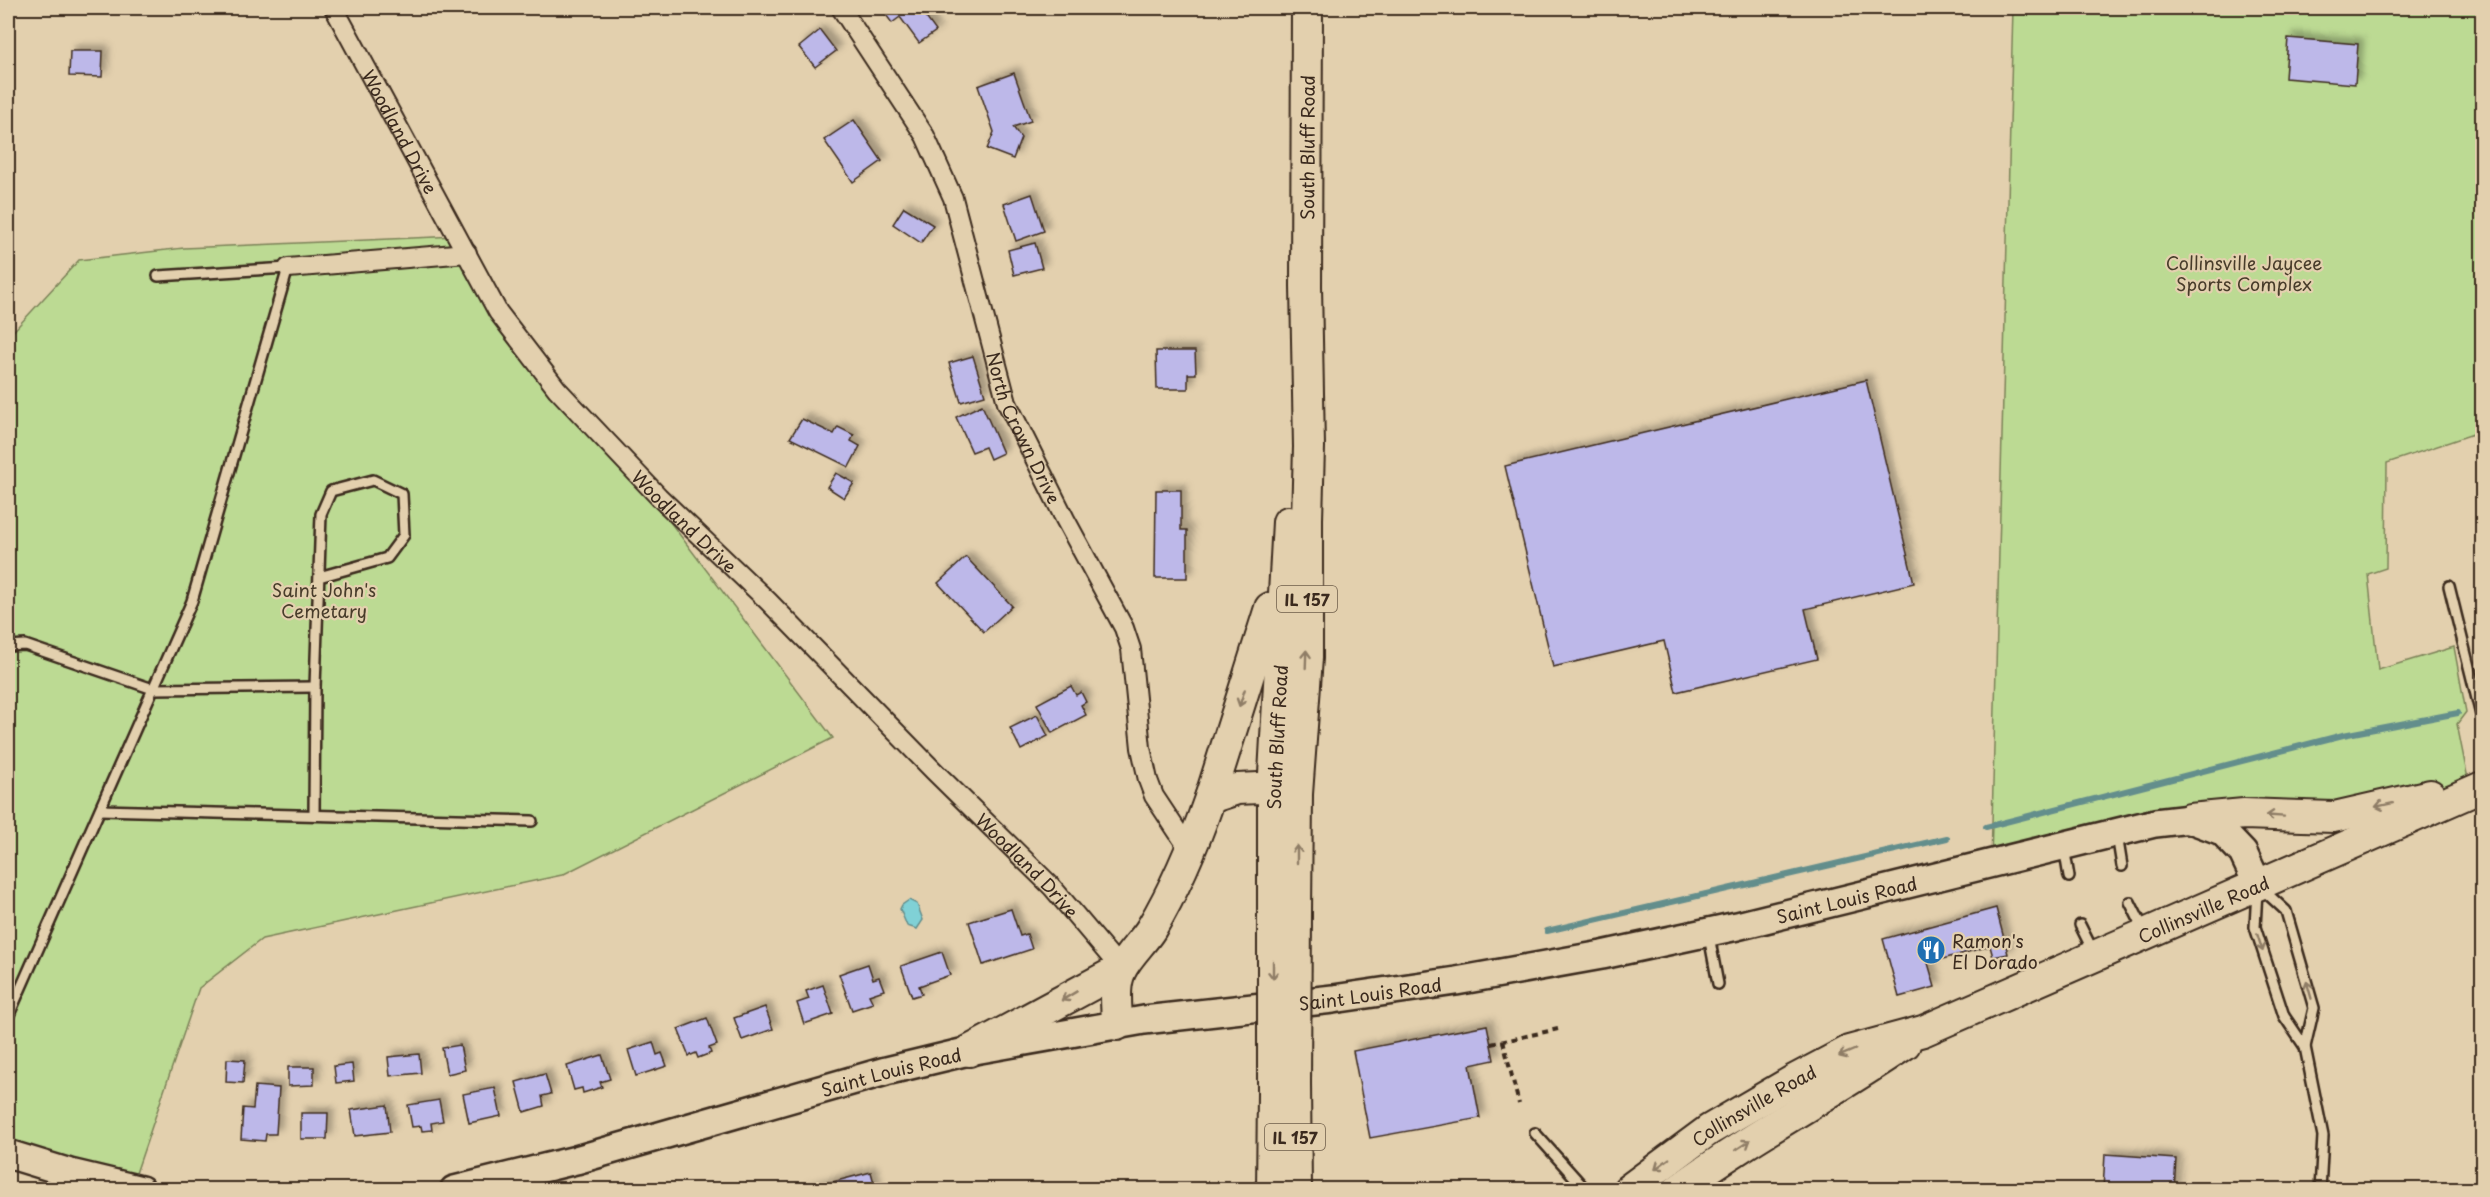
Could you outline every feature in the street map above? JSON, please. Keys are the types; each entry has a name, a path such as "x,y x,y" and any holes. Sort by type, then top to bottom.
{"main road":[{"name":"South Bluff Road","path":"1285,793 1307,658 1309,447 1306,286 1307,8"},
{"name":"South Bluff Road","path":"1272,1190 1284,1089 1287,541 1294,368 1306,286"},
{"path":"1118,1024 1116,989 1121,969 1150,930 1191,852 1260,643 1287,541"},
{"path":"2190,819 2244,814 2334,817 2482,785"},
{"name":"Collinsville Road","path":"1628,1190 1709,1130 1849,1051 1923,1031 2482,785"},
{"path":"1210,798 1237,789 1259,788 1285,793"},
{"path":"969,1051 1121,969"},
{"name":"Collinsville Road","path":"1678,1190 1774,1125 1857,1077 1923,1031"},
{"name":"South Bluff Road","path":"1284,1089 1296,1190"}],"street":[{"name":"Woodland Drive","path":"334,8 498,312 557,389 659,497 768,601 934,771 1052,887 1121,969"},
{"name":"North Crown Drive","path":"841,8 925,136 953,198 1007,402 1065,519 1124,628 1131,649 1141,748 1148,780 1154,796 1191,852"},
{"path":"288,268 467,253"},
{"name":"Saint Louis Road","path":"454,1190 576,1160 886,1071 969,1051 1118,1024 1333,999 1456,981 1602,955 1708,932 2155,823 2190,819 2222,831 2243,853 2258,885"},
{"path":"8,1154 70,1173 141,1190"}],"lane":[{"path":"8,1017 192,601 288,268 158,276"},
{"path":"314,814 315,687 321,514 331,491 374,480 402,494 404,535 387,558 319,577"},
{"path":"2449,586 2482,719"},
{"path":"8,646 26,645 153,689 315,687"},
{"path":"100,810 532,821"},
{"path":"2116,831 2122,866"},
{"path":"2064,844 2069,877"},
{"path":"2258,885 2255,927 2284,1016 2306,1047"},
{"path":"2258,885 2286,911 2314,1008 2306,1047 2323,1136 2320,1190"},
{"path":"2130,902 2146,933"},
{"path":"2080,925 2095,956"},
{"path":"1708,932 1718,984"},
{"path":"1535,1133 1586,1190"}],"path":[{"path":"1491,1044 1558,1029"},
{"path":"1503,1041 1519,1104"}],"green space":[{"name":"Collinsville Jaycee Sports Complex","path":"2013,8 2482,8 2482,431 2387,463 2386,568 2368,574 2378,670 2454,647 2466,712 2457,724 2468,779 2334,817 2244,814 1991,862"},
{"name":"Saint John's Cemetary","path":"458,236 521,342 618,453 833,738 562,875 262,939 199,988 131,1188 8,1154 8,337 79,260 184,248"}],"water":[{"path":"909,900 917,904 923,920 917,929 907,926 900,909"}],"building":[{"path":"881,8 919,8 936,31 919,43 900,17 892,23"},
{"path":"820,30 836,51 815,67 799,47"},
{"path":"2288,38 2358,44 2355,84 2285,78"},
{"path":"70,51 103,51 102,77 69,76"},
{"path":"1014,73 1031,121 1013,127 1021,138 1013,159 987,149 994,132 978,86"},
{"path":"854,120 882,161 853,182 824,140"},
{"path":"1032,194 1044,231 1016,241 1004,204"},
{"path":"904,207 933,225 921,243 893,224"},
{"path":"1035,243 1042,268 1014,275 1008,250"},
{"path":"1156,351 1195,351 1196,374 1188,374 1188,389 1157,389"},
{"path":"973,356 985,395 961,402 949,363"},
{"path":"1866,380 1914,583 1805,609 1817,659 1676,692 1664,641 1553,667 1505,466"},
{"path":"982,405 1003,453 990,459 985,447 972,452 956,417"},
{"path":"802,419 834,434 838,427 854,435 851,441 860,446 849,467 790,438"},
{"path":"836,473 854,483 844,498 827,487"},
{"path":"1156,490 1181,490 1181,530 1187,530 1187,578 1155,578"},
{"path":"966,557 1012,606 984,632 938,583"},
{"path":"1071,686 1076,695 1081,692 1086,702 1081,705 1086,715 1052,733 1037,704"},
{"path":"1037,715 1048,736 1021,750 1010,728"},
{"name":"Ramon's El Dorado","path":"1996,908 2008,954 1993,957 1990,946 1928,963 1935,987 1899,997 1883,939"},
{"path":"1011,909 1020,936 1027,934 1032,949 983,965 969,922"},
{"path":"942,952 950,975 919,986 922,994 912,997 901,966"},
{"path":"868,964 873,979 879,977 884,990 869,995 873,1003 852,1010 839,974"},
{"path":"823,985 833,1014 804,1024 797,1003 809,999 806,991"},
{"path":"765,1007 773,1029 742,1040 734,1018"},
{"path":"707,1018 717,1045 709,1048 711,1053 698,1058 696,1053 689,1056 678,1029"},
{"path":"1487,1025 1494,1060 1470,1065 1480,1118 1370,1138 1353,1051"},
{"path":"653,1042 657,1055 662,1053 667,1066 636,1076 628,1050"},
{"path":"460,1045 465,1070 447,1074 442,1048"},
{"path":"419,1054 421,1073 390,1076 388,1057"},
{"path":"602,1055 610,1079 600,1082 602,1087 583,1093 582,1088 574,1090 567,1066"},
{"path":"227,1059 245,1060 243,1083 226,1082"},
{"path":"352,1064 354,1081 336,1083 334,1066"},
{"path":"288,1067 314,1067 314,1085 288,1086"},
{"path":"545,1074 551,1094 542,1096 544,1106 524,1112 516,1082"},
{"path":"255,1086 279,1088 276,1134 266,1134 265,1141 241,1139 243,1108 253,1109"},
{"path":"495,1088 501,1116 469,1123 463,1094"},
{"path":"439,1100 443,1121 431,1123 432,1130 422,1131 421,1126 412,1127 408,1105"},
{"path":"387,1105 390,1132 355,1136 351,1110"},
{"path":"301,1113 328,1113 327,1139 301,1139"},
{"path":"2105,1154 2176,1159 2174,1190 2103,1190"},
{"path":"871,1172 876,1190 802,1190"}],"waterway":[{"path":"1986,827 2343,735 2458,713"},
{"path":"1547,931 1947,838"}],"place":[{"name":"Ramon's El Dorado","path":"1931,950"}]}
